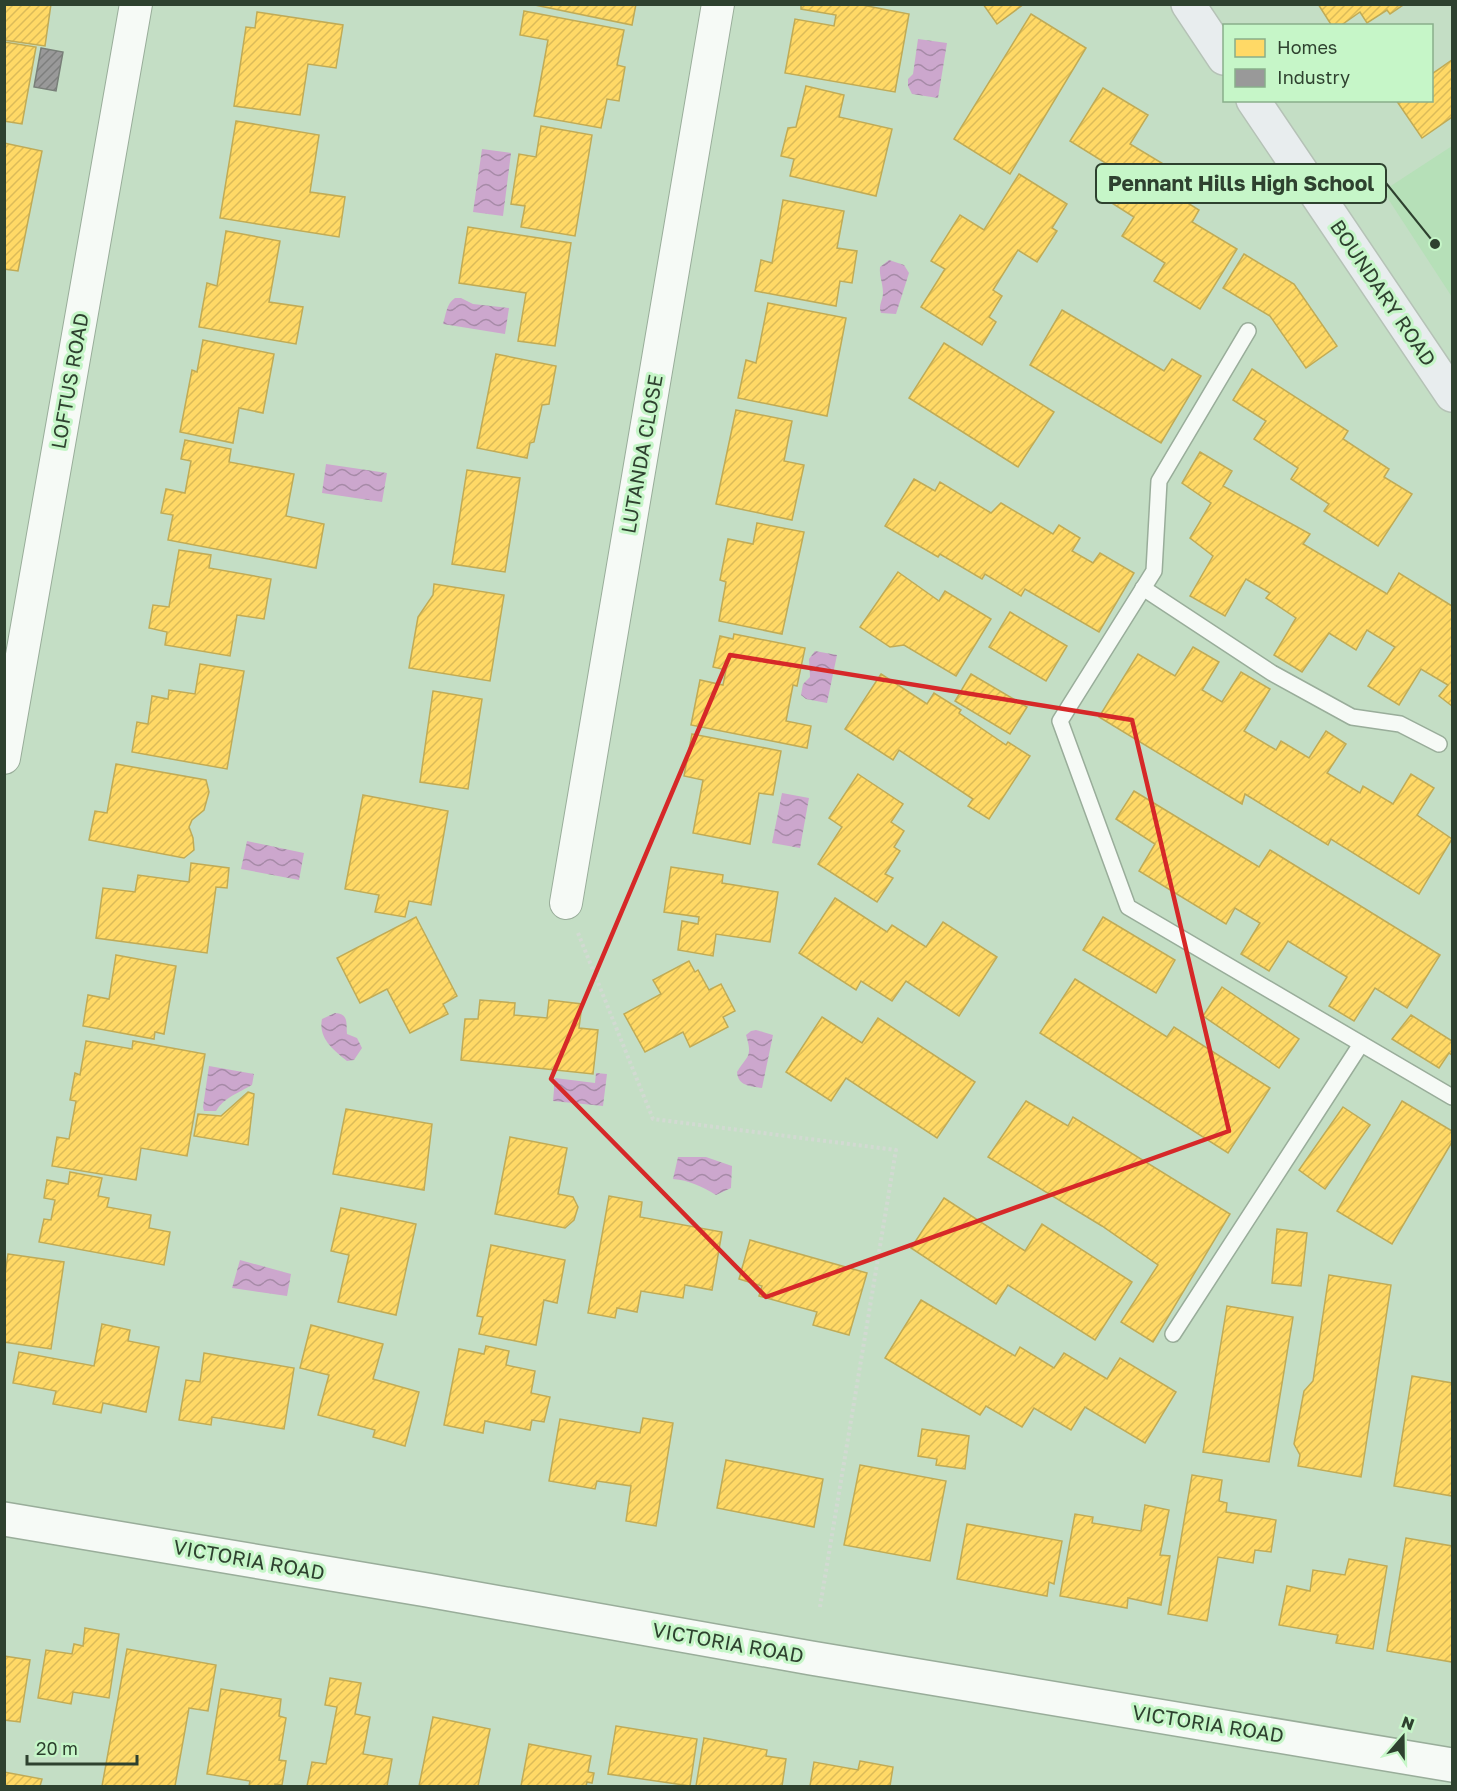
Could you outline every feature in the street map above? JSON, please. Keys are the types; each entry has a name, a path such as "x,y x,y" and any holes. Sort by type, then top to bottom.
{"main road":[{"path":"1188,4 1223,56"},
{"name":"BOUNDARY ROAD","path":"1254,102 1452,395"}],"street":[{"name":"LOFTUS ROAD","path":"4,758 136,4"},
{"name":"LUTANDA CLOSE","path":"566,903 718,4"},
{"name":"VICTORIA ROAD","path":"4,1519 427,1590 799,1656 1452,1765"}],"lane":[{"path":"1248,331 1159,481 1154,571 1060,721 1128,907 1452,1097"},
{"path":"1143,588 1272,673 1352,717 1400,724 1439,744"},
{"path":"1173,1334 1361,1044"}],"path":[{"path":"566,903 653,1119 896,1150 820,1607"}],"highlighted area":[{"path":"730,655 1132,720 1229,1131 766,1297 551,1079"}],"shaded area":[{"path":"1452,146 1452,297 1383,191"}],"water":[{"path":"918,39 947,43 938,98 912,94 908,86 908,79 913,74"},
{"path":"482,149 511,153 503,216 473,212"},
{"path":"889,260 904,265 909,273 896,314 881,313 880,310 883,293 880,267"},
{"path":"455,298 461,298 473,304 509,308 505,334 443,324 448,306"},
{"path":"326,464 387,473 382,502 322,493"},
{"path":"815,651 837,655 827,703 806,699 801,695 803,684 810,677 809,659"},
{"path":"782,793 809,798 800,848 772,843"},
{"path":"247,841 304,853 299,880 241,869"},
{"path":"335,1013 345,1017 347,1034 357,1038 362,1048 354,1060 347,1061 324,1038 322,1019"},
{"path":"756,1030 773,1035 762,1088 742,1083 737,1072 749,1052 746,1035"},
{"path":"209,1066 254,1074 252,1085 227,1099 216,1111 204,1111"},
{"path":"596,1073 607,1074 603,1106 553,1101 555,1078 595,1083"},
{"path":"678,1157 706,1157 732,1166 731,1188 716,1195 696,1184 673,1179"},
{"path":"240,1260 291,1274 287,1296 232,1288"}],"building: Homes":[{"path":"4,4 51,4 45,46 4,40"},
{"path":"530,4 636,4 632,25"},
{"path":"801,4 857,4 909,14 895,92 785,73 795,19 834,26 836,15 801,9"},
{"path":"983,4 1024,4 997,24"},
{"path":"1318,4 1403,4 1390,14 1387,10 1367,23 1360,12 1343,24 1331,24"},
{"path":"524,11 624,30 617,65 625,67 619,101 607,99 601,128 534,116 548,40 520,35"},
{"path":"257,12 343,25 336,68 308,64 300,115 234,106 246,27 255,28"},
{"path":"1031,14 1086,48 1010,174 954,139"},
{"path":"4,42 36,47 22,124 4,121"},
{"path":"1452,60 1452,117 1422,138 1397,102 1433,102 1433,73"},
{"path":"806,86 844,95 839,117 892,129 876,196 790,176 794,159 781,156 788,128 796,127"},
{"path":"1103,88 1148,115 1130,144 1165,165 1154,182 1199,210 1192,222 1237,249 1200,309 1154,281 1165,263 1122,236 1134,217 1096,193 1112,167 1070,141"},
{"path":"236,121 319,135 310,192 345,197 339,237 220,218"},
{"path":"541,126 592,135 575,236 521,227 525,206 511,204 519,154 536,157"},
{"path":"4,143 42,151 18,271 4,269"},
{"path":"1019,174 1067,204 1052,228 1057,231 1037,262 1018,250 993,290 1002,296 989,317 996,322 982,345 921,307 945,269 931,261 960,215 984,230"},
{"path":"783,200 844,211 837,248 857,251 852,283 840,281 836,306 755,291 761,260 772,263"},
{"path":"468,227 571,243 555,346 518,341 526,293 459,283"},
{"path":"226,231 280,241 269,302 303,307 296,344 199,327 207,283 217,286"},
{"path":"1244,254 1294,284 1337,346 1306,368 1270,316 1223,288"},
{"path":"768,303 846,318 827,416 738,398 746,360 756,363"},
{"path":"1062,310 1164,371 1172,359 1201,376 1161,443 1030,365"},
{"path":"203,340 274,354 263,413 239,408 233,443 180,432 192,370 197,372"},
{"path":"944,343 1054,412 1018,467 909,398"},
{"path":"496,354 556,366 549,404 542,405 534,442 530,443 527,458 477,448"},
{"path":"1252,369 1348,431 1343,439 1389,469 1384,477 1412,494 1378,546 1324,511 1329,504 1291,479 1298,468 1254,439 1266,421 1233,400"},
{"path":"736,410 792,421 784,461 804,465 792,520 716,504"},
{"path":"185,440 231,449 229,462 294,474 286,516 324,524 316,568 168,540 173,515 161,513 166,489 185,493 191,461 181,459"},
{"path":"1200,452 1232,471 1223,486 1310,534 1303,544 1387,594 1399,573 1452,606 1452,706 1439,696 1448,685 1421,669 1399,705 1368,686 1395,647 1367,630 1356,650 1329,633 1302,672 1274,655 1296,618 1266,598 1270,593 1246,579 1225,616 1190,596 1213,556 1190,538 1211,503 1182,483"},
{"path":"467,470 520,478 505,572 452,564"},
{"path":"914,479 935,491 940,482 991,513 1001,503 1053,534 1059,525 1080,538 1072,551 1093,563 1100,553 1134,573 1099,632 1025,589 1021,596 985,574 982,579 940,554 938,557 885,526"},
{"path":"757,523 804,532 782,634 719,621 726,582 720,580 728,539 753,544"},
{"path":"179,550 211,555 209,568 271,579 264,619 237,615 230,656 165,645 167,632 149,628 153,605 169,607"},
{"path":"898,572 939,601 945,591 991,619 956,676 904,645 890,647 860,627"},
{"path":"434,584 504,595 490,681 409,668 418,617 433,595"},
{"path":"1010,612 1067,646 1046,681 989,647"},
{"path":"734,634 805,648 797,686 793,685 786,721 811,726 807,748 691,725 700,680 723,685 726,670 713,667 720,636 733,639"},
{"path":"1193,647 1219,662 1202,690 1222,702 1241,672 1270,689 1244,731 1276,750 1281,741 1309,758 1326,731 1346,744 1327,773 1360,793 1363,786 1393,804 1411,774 1434,788 1417,815 1452,839 1419,894 1331,839 1328,845 1245,794 1242,804 1099,717 1138,654 1175,676"},
{"path":"200,664 244,671 227,769 132,752 137,722 148,724 152,696 168,699 169,690 195,694"},
{"path":"881,674 927,704 934,693 961,710 959,713 1006,745 1008,742 1030,756 989,819 968,806 973,799 899,750 893,760 845,729"},
{"path":"971,674 1027,707 1010,734 955,701"},
{"path":"433,691 482,699 468,789 420,782"},
{"path":"692,734 781,751 773,795 759,793 750,844 693,833 703,780 684,776"},
{"path":"116,764 206,780 209,792 204,810 192,820 189,827 194,850 184,858 89,840 95,811 107,813"},
{"path":"858,774 903,804 891,822 904,831 894,847 900,851 885,874 893,878 877,902 818,864 842,827 829,818"},
{"path":"1134,791 1259,867 1270,850 1440,955 1407,1008 1375,988 1354,1021 1329,1006 1347,977 1288,941 1269,971 1241,954 1260,923 1235,908 1226,924 1139,871 1155,844 1116,819"},
{"path":"363,795 448,811 431,905 409,901 405,917 375,912 379,895 345,889"},
{"path":"191,863 229,868 227,888 216,887 207,953 96,938 103,888 135,892 138,875 189,882"},
{"path":"671,867 723,875 722,883 778,892 770,942 716,934 713,956 678,950 682,921 698,924 699,917 664,912"},
{"path":"835,898 887,932 892,925 926,947 943,922 997,957 959,1016 906,981 892,1001 861,981 856,990 799,953"},
{"path":"416,917 457,996 443,1004 448,1014 410,1033 387,989 360,1003 337,958"},
{"path":"1103,917 1175,960 1156,993 1083,950"},
{"path":"116,955 176,966 164,1034 155,1032 154,1039 83,1026 88,995 109,999"},
{"path":"689,961 695,972 698,970 709,990 721,984 735,1011 723,1017 728,1027 690,1047 683,1032 645,1052 624,1014 661,994 653,980"},
{"path":"1075,979 1167,1037 1174,1027 1270,1088 1228,1153 1040,1033"},
{"path":"1222,987 1299,1039 1279,1068 1203,1016"},
{"path":"480,1000 515,1003 514,1015 547,1018 549,1000 582,1004 579,1028 598,1030 593,1074 461,1060 465,1019 478,1019"},
{"path":"1411,1015 1452,1041 1452,1055 1449,1053 1439,1068 1392,1039"},
{"path":"822,1017 862,1043 878,1018 975,1082 937,1138 846,1078 831,1101 786,1072"},
{"path":"86,1041 132,1049 133,1041 205,1054 187,1156 141,1148 136,1180 52,1166 57,1137 69,1139 76,1101 70,1100 75,1073 80,1075"},
{"path":"248,1092 254,1094 248,1145 194,1136 198,1114 221,1116"},
{"path":"1026,1101 1068,1126 1073,1117 1230,1214 1153,1342 1121,1322 1158,1265 1102,1226 988,1157"},
{"path":"1402,1101 1452,1131 1452,1142 1392,1244 1337,1211"},
{"path":"1343,1107 1370,1125 1325,1189 1299,1170"},
{"path":"346,1109 432,1124 424,1190 333,1174"},
{"path":"510,1137 567,1148 558,1194 573,1197 578,1207 574,1220 565,1228 495,1214"},
{"path":"70,1172 102,1178 98,1196 109,1198 107,1207 151,1215 149,1228 170,1232 164,1265 39,1242 44,1219 51,1220 55,1200 44,1198 47,1180 68,1184"},
{"path":"609,1196 642,1202 640,1217 722,1232 712,1290 685,1285 683,1298 641,1291 637,1312 617,1308 615,1318 588,1313"},
{"path":"944,1198 1025,1251 1042,1224 1132,1282 1095,1340 1008,1285 996,1304 911,1248"},
{"path":"341,1208 416,1224 396,1315 338,1302 349,1255 331,1251"},
{"path":"1277,1229 1307,1233 1301,1286 1272,1283"},
{"path":"750,1240 867,1273 849,1335 813,1325 817,1312 759,1296 762,1286 739,1279"},
{"path":"491,1245 565,1260 557,1303 544,1300 536,1345 479,1334 483,1317 477,1316"},
{"path":"8,1254 64,1262 51,1349 4,1342 4,1280"},
{"path":"1329,1275 1391,1285 1361,1477 1298,1466 1300,1455 1294,1444 1304,1391 1313,1381"},
{"path":"921,1300 1015,1356 1020,1347 1054,1368 1064,1353 1107,1379 1120,1358 1176,1392 1145,1443 1085,1407 1071,1430 1034,1408 1022,1427 986,1406 980,1415 885,1358"},
{"path":"1227,1306 1293,1317 1269,1462 1203,1452"},
{"path":"102,1324 130,1330 128,1341 159,1347 146,1412 103,1403 101,1413 53,1404 56,1391 13,1383 19,1352 94,1366"},
{"path":"311,1325 383,1344 373,1379 419,1392 405,1446 373,1437 375,1430 318,1415 329,1375 300,1368"},
{"path":"486,1346 509,1351 506,1365 535,1371 531,1393 550,1397 544,1422 532,1420 530,1430 485,1421 483,1433 444,1425 459,1349 484,1354"},
{"path":"204,1353 294,1368 284,1429 212,1417 211,1425 179,1420 186,1380 200,1382"},
{"path":"1412,1376 1452,1383 1452,1496 1394,1486"},
{"path":"643,1418 673,1423 656,1526 626,1521 631,1486 597,1481 595,1489 549,1481 560,1419 640,1433"},
{"path":"922,1429 969,1436 965,1469 936,1465 937,1459 918,1456"},
{"path":"726,1460 823,1479 814,1527 717,1508"},
{"path":"860,1465 946,1481 930,1561 844,1545"},
{"path":"1192,1475 1222,1480 1219,1501 1227,1503 1226,1512 1276,1520 1271,1552 1255,1550 1253,1563 1218,1557 1207,1621 1168,1614"},
{"path":"1145,1505 1169,1510 1160,1555 1170,1556 1161,1605 1128,1598 1127,1608 1060,1596 1075,1514 1093,1517 1092,1523 1141,1531"},
{"path":"967,1524 1062,1541 1054,1584 1049,1582 1047,1596 957,1579"},
{"path":"1406,1538 1452,1546 1452,1662 1387,1651"},
{"path":"1349,1559 1387,1566 1373,1649 1336,1643 1338,1635 1279,1625 1287,1586 1310,1591 1313,1570 1345,1575"},
{"path":"85,1628 119,1634 109,1698 73,1692 71,1704 38,1698 46,1650 72,1654 74,1644 83,1646"},
{"path":"127,1649 216,1665 208,1711 189,1708 175,1786 102,1786"},
{"path":"4,1656 30,1660 20,1722 4,1720"},
{"path":"330,1678 361,1683 355,1714 370,1717 363,1754 392,1759 387,1786 307,1786 312,1762 326,1764 337,1707 325,1705"},
{"path":"221,1689 281,1699 279,1716 286,1718 279,1760 286,1761 282,1785 249,1786 250,1781 207,1774"},
{"path":"433,1717 490,1729 478,1786 419,1786"},
{"path":"616,1726 697,1739 690,1786 608,1774"},
{"path":"704,1738 767,1750 766,1756 786,1759 782,1786 696,1786"},
{"path":"529,1744 591,1756 588,1772 594,1773 592,1783 587,1782 586,1786 521,1786"},
{"path":"860,1761 893,1767 890,1786 810,1786 814,1762 858,1770"},
{"path":"4,1772 42,1779 40,1786 4,1786"}],"building: Industry":[{"path":"41,48 63,52 56,91 34,87"}],"place":[{"name":"Pennant Hills High School","path":"1435,244"}]}
